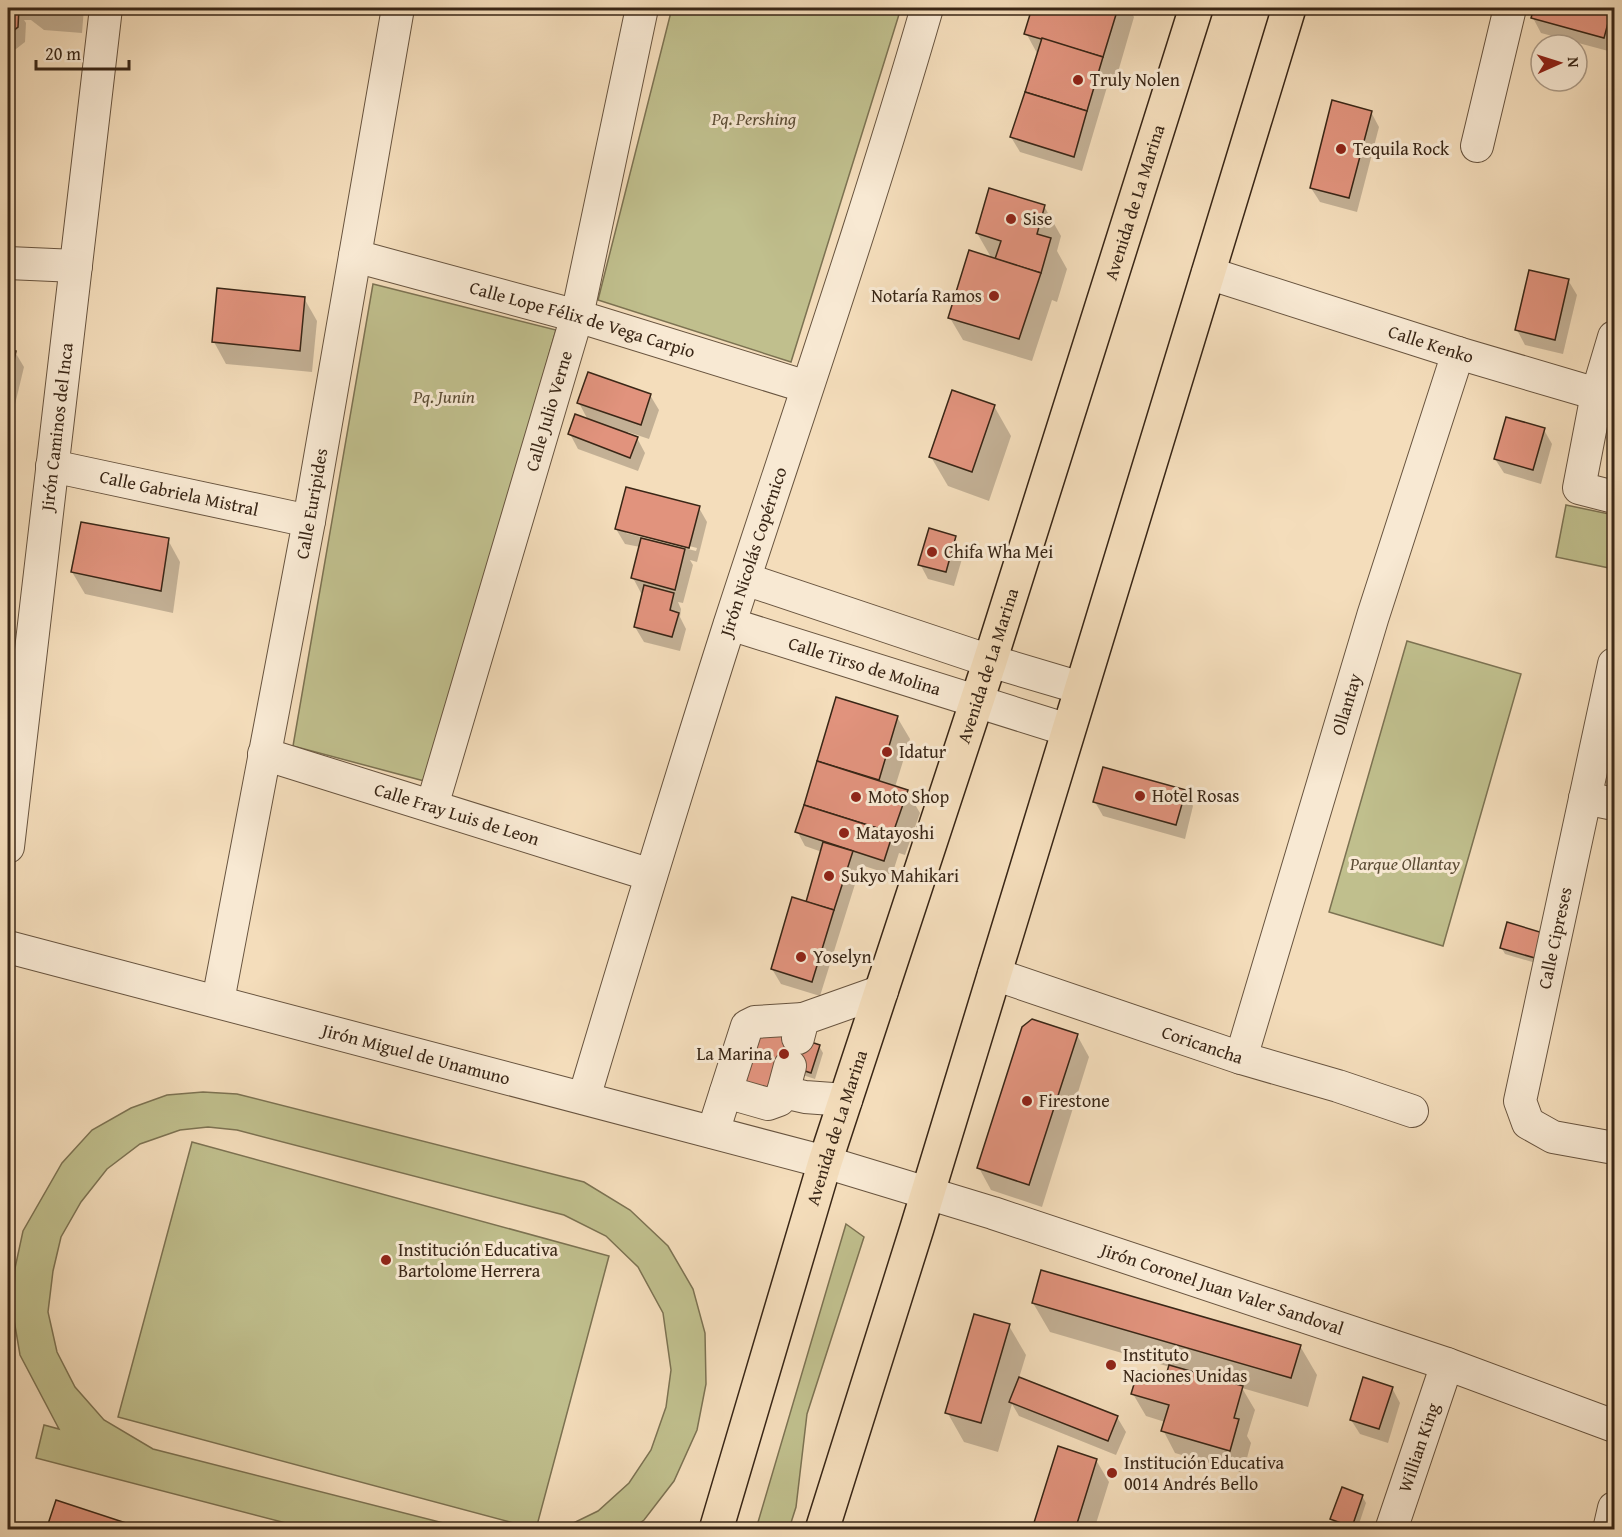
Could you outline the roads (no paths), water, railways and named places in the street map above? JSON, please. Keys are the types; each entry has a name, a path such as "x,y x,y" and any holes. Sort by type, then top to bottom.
{"main road":[{"name":"Avenida de La Marina","path":"716,1530 825,1162 990,661 1196,8"},
{"path":"822,1530 927,1194 1289,8"}],"street":[{"name":"Jirón Caminos del Inca","path":"8,847 17,674 52,466 106,8"},
{"name":"Calle Euripides","path":"218,1001 309,521 398,8"},
{"name":"Calle Julio Verne","path":"432,806 577,316 642,8"},
{"name":"Jirón Nicolás Copérnico","path":"584,1098 730,624 890,137 927,8"},
{"path":"1477,146 1509,8"},
{"name":"Calle Lope Félix de Vega Carpio","path":"355,256 577,316 807,387"},
{"path":"8,263 76,266"},
{"name":"Calle Kenko","path":"1208,273 1458,353 1598,394"},
{"path":"1614,337 1598,394 1579,488 1614,497"},
{"name":"Ollantay","path":"1242,1059 1373,616 1458,353"},
{"name":"Calle Gabriela Mistral","path":"52,466 309,521"},
{"path":"745,579 990,661 1081,688"},
{"name":"Calle Tirso de Molina","path":"730,624 1068,730"},
{"name":"Calle Cipreses","path":"1614,664 1600,801 1520,1101 1528,1123 1553,1137 1614,1148"},
{"name":"Calle Fray Luis de Leon","path":"264,754 651,875"},
{"name":"Jirón Miguel de Unamuno","path":"8,947 825,1162"},
{"name":"Coricancha","path":"994,974 1242,1059 1338,1086 1412,1111"},
{"path":"726,1092 768,1104 778,1100 794,1054 882,991"},
{"path":"713,1132 747,1026 755,1022 794,1054 805,1097 846,1100"},
{"name":"Jirón Coronel Juan Valer Sandoval","path":"825,1162 993,1213 1447,1364 1614,1426"},
{"name":"Willian King","path":"1391,1530 1447,1364"},
{"path":"1609,1530 1614,1508"}],"place":[{"name":"Truly Nolen","path":"1078,80"},
{"name":"Tequila Rock","path":"1341,149"},
{"name":"Sise","path":"1011,219"},
{"name":"Notaría Ramos","path":"994,296"},
{"name":"Chifa Wha Mei","path":"932,552"},
{"name":"Idatur","path":"887,752"},
{"name":"Hotel Rosas","path":"1140,796"},
{"name":"Moto Shop","path":"856,797"},
{"name":"Matayoshi","path":"844,833"},
{"name":"Sukyo Mahikari","path":"829,876"},
{"name":"Yoselyn","path":"801,957"},
{"name":"La Marina","path":"784,1054"},
{"name":"Firestone","path":"1027,1101"},
{"name":"Institución Educativa Bartolome Herrera","path":"386,1260"},
{"name":"Instituto Naciones Unidas","path":"1111,1365"},
{"name":"Institución Educativa 0014 Andrés Bello","path":"1112,1473"}],"park label":[{"name":"Pq. Pershing","path":"754,119"},
{"name":"Pq. Junin","path":"444,397"},
{"name":"Parque Ollantay","path":"1405,864"}]}
